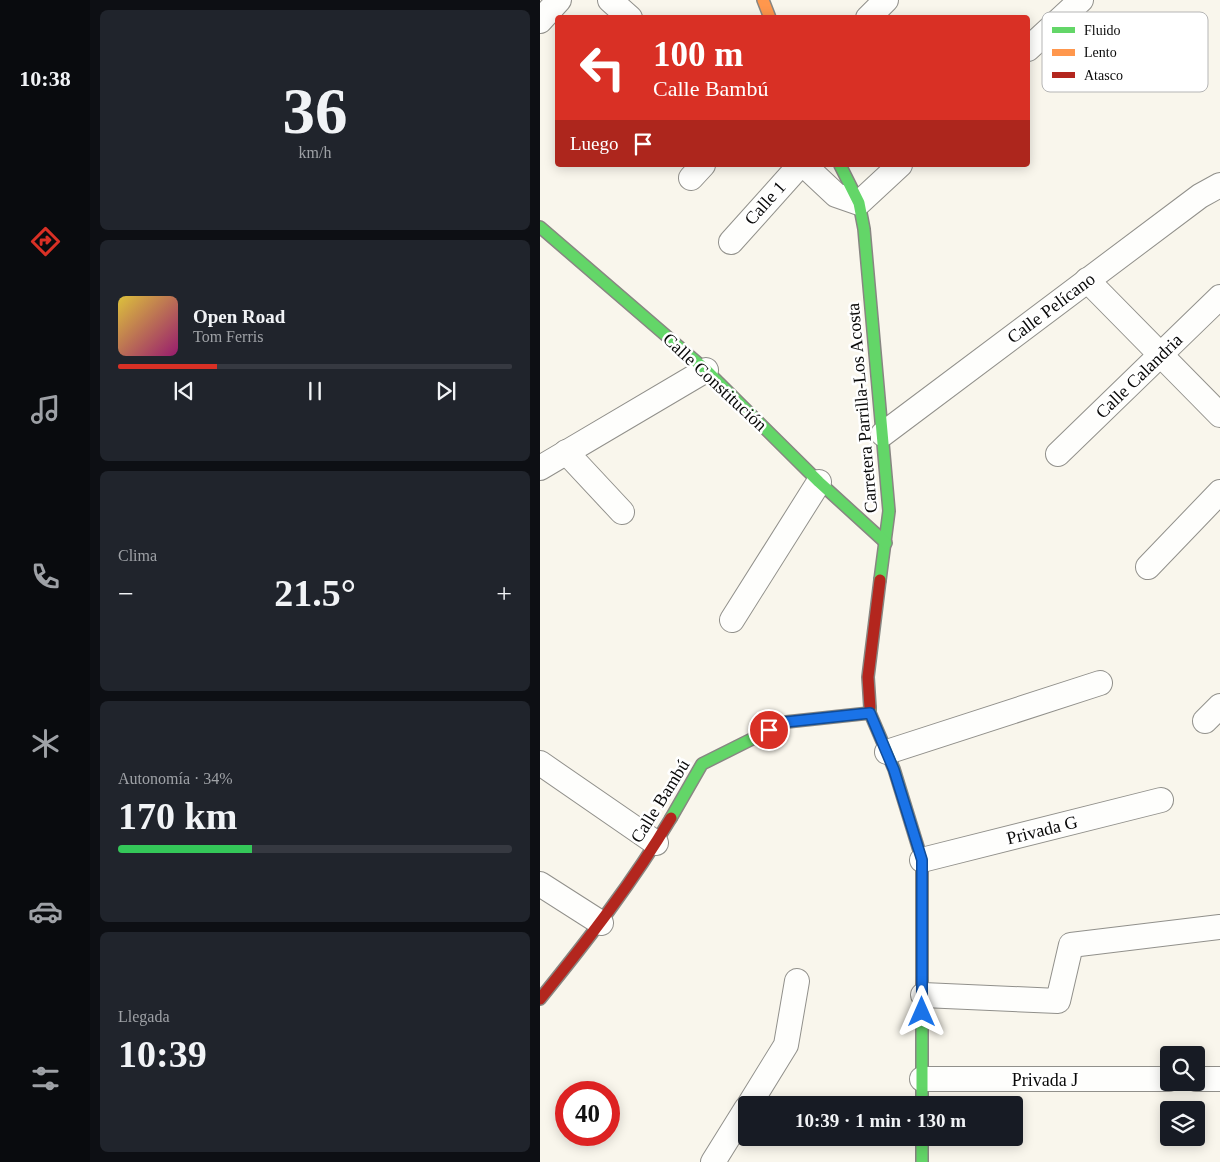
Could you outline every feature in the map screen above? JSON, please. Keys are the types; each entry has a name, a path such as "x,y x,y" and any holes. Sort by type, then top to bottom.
{"street":[{"path":"540,21 559,0"},
{"path":"610,0 626,15"},
{"path":"763,0 769,15"},
{"path":"871,15 886,0"},
{"path":"1068,12 1081,0"},
{"path":"1030,47 1042,36"},
{"name":"Calle 1","path":"730,242 798,167"},
{"path":"806,167 836,194 859,203 898,167"},
{"name":"Carretera Parrilla-Los Acosta","path":"841,167 859,203 864,229 890,511 868,677 870,713"},
{"name":"Calle Pelícano","path":"883,434 1200,196 1220,185"},
{"name":"Calle Constitución","path":"540,227 706,370 819,482 886,543"},
{"path":"1087,280 1220,415"},
{"name":"Calle Calandria","path":"1058,454 1220,297"},
{"path":"540,468 706,370"},
{"path":"566,452 622,512"},
{"path":"732,620 819,482"},
{"path":"1148,567 1220,492"},
{"path":"887,752 1100,683"},
{"path":"870,713 894,770 922,860 922,1096"},
{"name":"Calle Bambú","path":"540,999 601,923 656,843 702,764 786,722 870,713"},
{"path":"540,763 656,843"},
{"name":"Privada G","path":"922,860 1161,800"},
{"path":"540,884 601,923"},
{"path":"922,995 1058,1001 1070,945 1220,928"},
{"path":"755,1096 786,1045 796,981"},
{"name":"Privada J","path":"922,1080 1160,1079"},
{"path":"1205,1079 1220,1079"},
{"path":"713,1162 738,1122"},
{"path":"922,1146 922,1162"}],"traffic: fast":[{"path":"841,167 859,203 864,229 889,511 880,580"},
{"path":"540,227 706,370 819,482 886,543"},
{"path":"870,708 870,713 894,769 922,860 922,1096"},
{"path":"671,818 702,764 786,722 870,713"},
{"path":"922,1146 922,1162"}],"traffic: slow":[{"path":"763,0 769,15"}],"traffic: jam":[{"path":"870,708 868,677 880,580"},
{"path":"540,999 609,911 671,818"}],"route":[{"path":"769,730 786,722 870,713 894,770 922,860 922,1012"}]}
